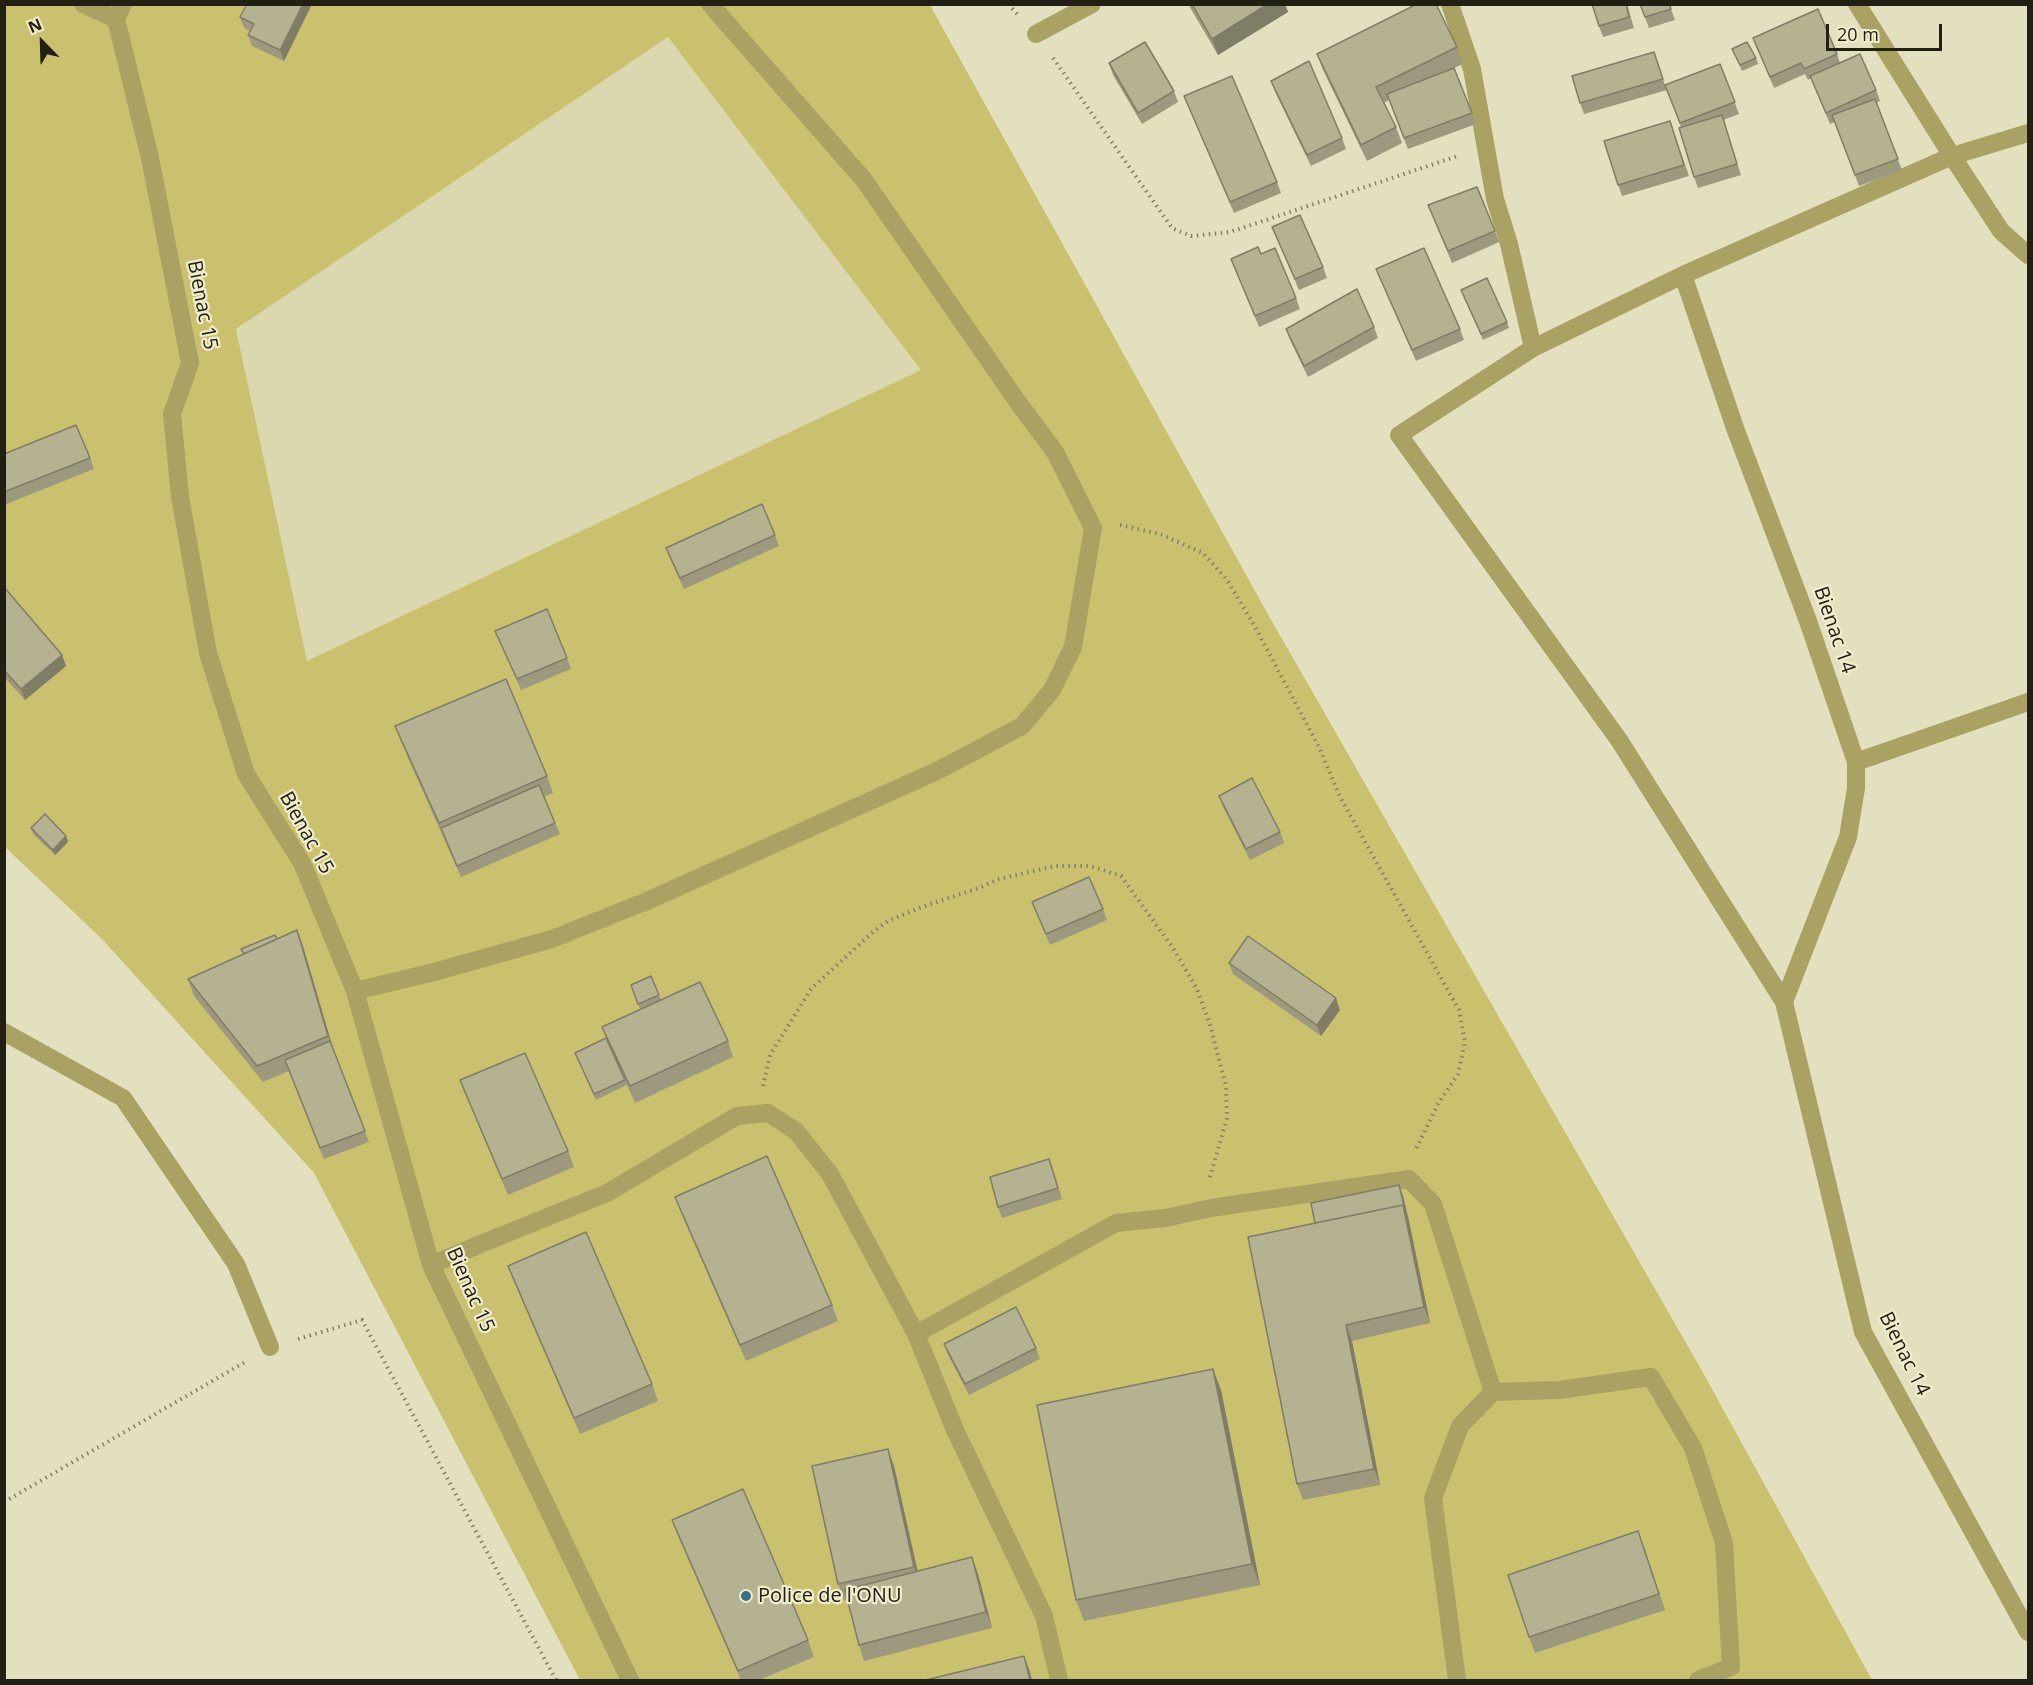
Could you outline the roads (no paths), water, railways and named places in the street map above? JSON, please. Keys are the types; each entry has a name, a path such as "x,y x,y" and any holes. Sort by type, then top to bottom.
{"street":[{"path":"83,4 119,12"},
{"path":"355,991 552,939 647,901 939,770 1022,726 1052,690 1073,647 1093,528 1055,452 864,180 710,4"},
{"path":"1036,34 1092,4"},
{"path":"1450,4 1472,69 1495,199 1509,244 1533,348 1683,275 1952,156 2028,133"},
{"path":"1857,4 2001,231 2028,255"},
{"name":"Bienac 15","path":"119,12 190,363 172,414 180,497 208,653 246,774 302,863 355,991 431,1265 630,1680"},
{"name":"Bienac 14","path":"1683,275 1735,428 1808,621 1856,762 1856,788 1848,837 1784,1002"},
{"name":"Bienac 14","path":"1533,348 1399,435 1619,740 1784,1002 1863,1332 2028,1632"},
{"path":"1856,762 2028,702"},
{"path":"4,1032 123,1098 236,1264 270,1347"},
{"path":"431,1265 607,1193 737,1116 768,1113 796,1131 830,1174 916,1334 955,1430 1044,1616 1059,1680"},
{"path":"916,1334 1116,1223 1166,1218 1211,1208 1409,1179 1433,1204 1493,1392"},
{"path":"1456,1680 1433,1498 1460,1426 1493,1392 1559,1390 1651,1377 1693,1448 1724,1543 1730,1674 1698,1680"}],"place":[{"name":"Police de l'ONU","path":"746,1596"}]}
